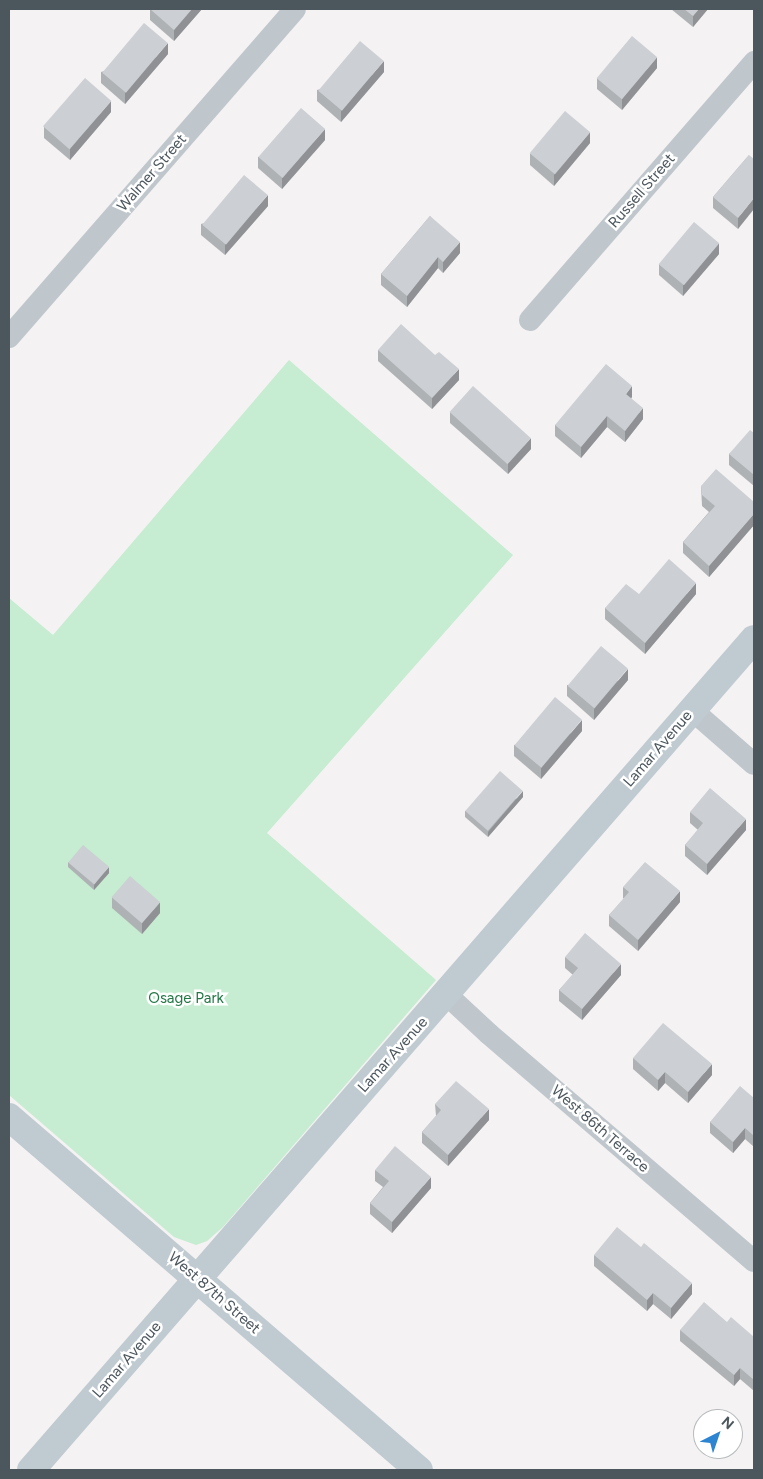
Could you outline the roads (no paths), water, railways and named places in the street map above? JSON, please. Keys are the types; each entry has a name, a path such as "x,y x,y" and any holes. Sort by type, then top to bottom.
{"street":[{"name":"Walmer Street","path":"9,337 295,9"},
{"name":"Russell Street","path":"530,320 754,62"},
{"name":"Lamar Avenue","path":"31,1470 754,639"},
{"path":"692,710 754,764"},
{"name":"West 86th Terrace","path":"446,995 754,1262"},
{"name":"West 87th Street","path":"9,1117 419,1470"}],"park label":[{"name":"Osage Park","path":"186,999"}]}
